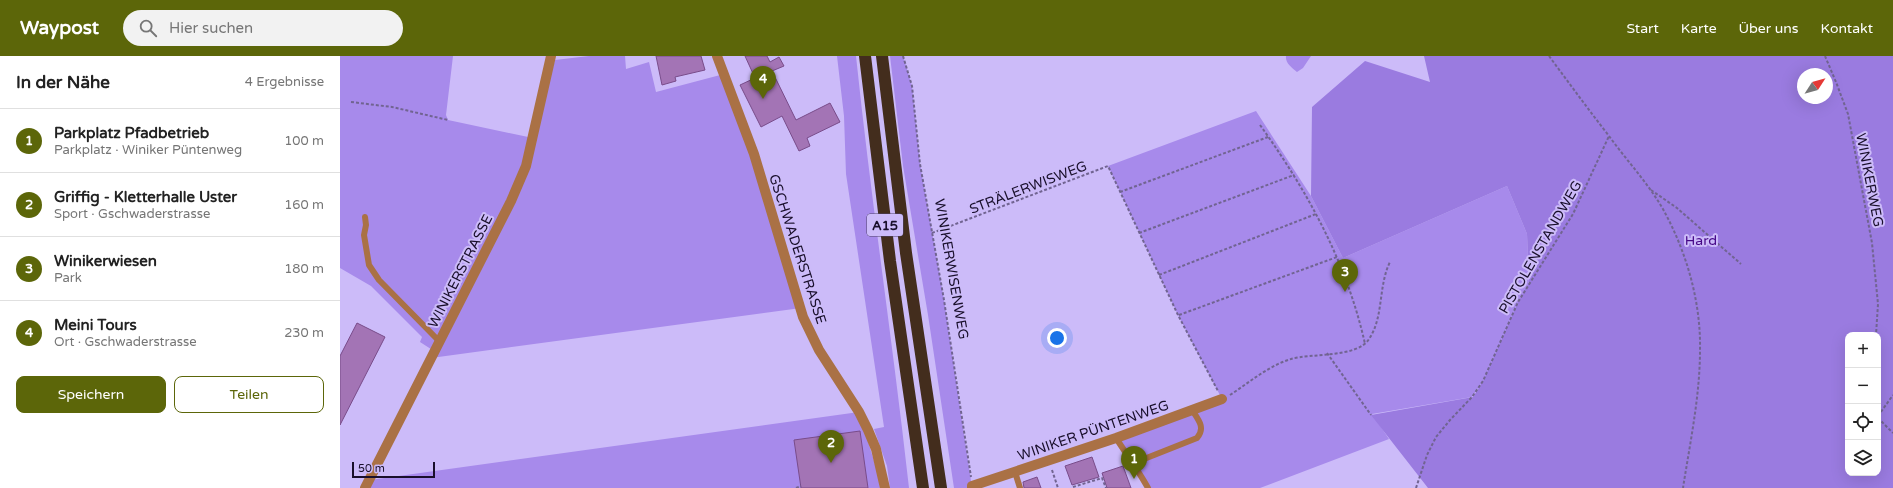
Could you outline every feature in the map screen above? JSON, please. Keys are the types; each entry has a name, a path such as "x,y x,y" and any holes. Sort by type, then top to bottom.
{"highway":[{"name":"A15","path":"864,56 890,261 923,488"},
{"name":"A15","path":"882,56 905,245 941,488"}],"street":[{"name":"WINIKERSTRASSE","path":"365,488 511,201 526,166 551,56"},
{"name":"GSCHWADERSTRASSE","path":"717,56 754,154 803,318 819,350 859,412 868,430 876,449 885,488"},
{"name":"WINIKER PÜNTENWEG","path":"972,487 1116,438 1222,399"}],"lane":[{"path":"364,217 366,225 364,235 369,265 379,280 439,340"},
{"path":"1129,459 1144,460 1197,438 1200,434 1201,428 1192,410"},
{"path":"1116,438 1129,459 1136,467 1148,488"},
{"path":"1015,472 1020,488"}],"path":[{"name":"WINIKERWISENWEG","path":"904,56 912,86 920,164 944,300 972,487"},
{"path":"1549,56 1650,190 1664,211 1677,238 1687,266 1695,294 1699,323 1700,375 1683,488"},
{"name":"WINIKERWEG","path":"1825,56 1848,114 1872,243 1878,297 1876,332"},
{"path":"351,102 392,106 448,120"},
{"path":"1260,125 1294,175 1316,214 1337,257 1357,310 1365,344"},
{"name":"PISTOLENSTANDWEG","path":"1416,488 1427,455 1436,437 1472,397 1483,381 1518,302 1573,214 1609,136"},
{"path":"1268,137 1120,192 1178,315 1222,399 1259,375 1281,363 1301,357 1357,349 1365,344 1374,329 1384,275 1390,262"},
{"name":"STRÄLERWISWEG","path":"932,233 1108,166 1120,192"},
{"path":"1140,233 1294,175"},
{"path":"1650,190 1677,208 1742,264"},
{"path":"1159,275 1316,214"},
{"path":"1178,315 1337,257"},
{"path":"1327,353 1371,414"},
{"path":"1881,413 1893,395"},
{"path":"1881,420 1893,433"},
{"path":"1049,460 1058,488"},
{"path":"1072,487 1102,478 1106,488"},
{"path":"796,488 801,486"}],"shaded area":[{"path":"340,56 453,56 446,115 448,120 533,138 555,60 589,56 625,56 626,69 649,62 656,92 724,74 801,308 431,358 434,351 420,342 422,337 371,286 340,268"},
{"path":"837,56 856,56 868,164 909,488 890,488 887,466 874,429 884,427 846,174 844,116"},
{"path":"890,56 903,56 912,86 920,164 944,300 972,488 954,488 928,315 903,166"},
{"path":"1286,56 1311,56 1303,68 1297,72 1288,63"},
{"path":"1256,111 1311,196 1343,258 1507,186 1527,234 1529,282 1518,302 1483,381 1472,397 1372,414 1389,439 1260,488 1148,488 1116,438 1222,399 1178,315 1108,166"},
{"path":"859,412 878,474 880,488 365,488 370,480"}],"green space":[{"name":"Hard","path":"1424,56 1893,56 1893,488 1428,488 1371,415 1473,397 1483,381 1518,302 1529,282 1527,234 1507,186 1343,258 1311,196 1312,107 1365,61 1430,82"}],"building":[{"path":"656,56 701,56 705,70 675,77 676,81 662,85"},
{"path":"745,56 767,56 770,62 779,57 784,66 772,71 796,120 830,103 840,122 807,138 810,146 799,151 782,116 761,127 740,85 755,78"},
{"path":"357,323 385,337 340,425 340,356"},
{"path":"860,431 868,488 801,488 794,440"},
{"path":"1092,457 1099,477 1072,485 1065,466"},
{"path":"1123,466 1131,488 1107,488 1102,473"},
{"path":"1037,477 1041,488 1024,488 1023,482"}],"place":[{"name":"Meini Tours","path":"763,99"},
{"name":"Winikerwiesen","path":"1345,292"},
{"name":"Griffig - Kletterhalle Uster","path":"831,463"},
{"name":"Parkplatz Pfadbetrieb","path":"1134,479"}]}
